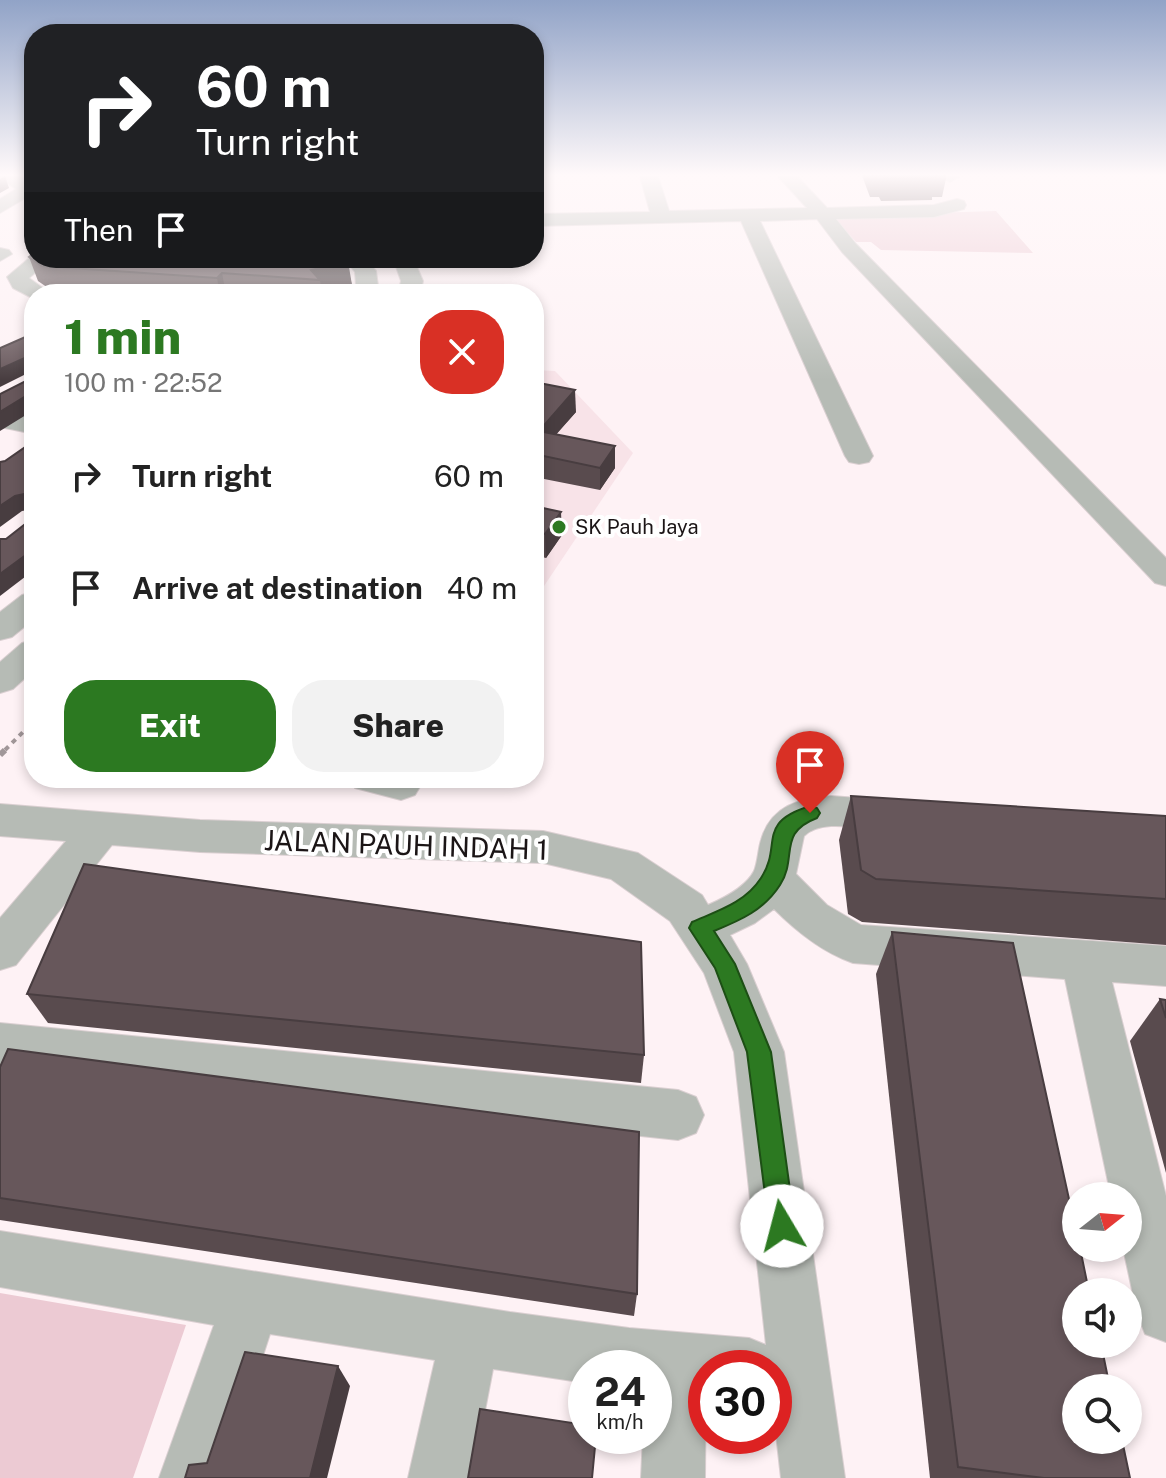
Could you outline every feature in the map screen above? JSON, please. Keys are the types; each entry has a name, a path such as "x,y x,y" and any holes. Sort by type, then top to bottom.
{"street":[{"path":"760,242 859,456"},
{"path":"844,242 1166,576"},
{"path":"24,285 18,277 29,268"},
{"path":"0,419 24,424"},
{"path":"0,629 24,610"},
{"path":"700,928 739,911 758,897 773,879 783,832 795,818 810,813 847,812 938,821"},
{"name":"JALAN PAUH INDAH 1","path":"0,820 100,830 543,847 623,865 686,908 724,964 759,1052 774,1350"},
{"path":"0,951 100,830"},
{"path":"773,879 811,918 853,944 1166,966"},
{"path":"1084,961 1166,1313"},
{"path":"0,1045 678,1115"},
{"path":"0,1259 251,1303 688,1365"},
{"path":"191,1478 251,1303"},
{"path":"440,1478 470,1336"},
{"path":"673,1478 678,1364"},
{"name":"JALAN PAUH INDAH 1","path":"792,1418 813,1478"}],"path":[{"path":"0,755 24,731"}],"shaded area":[{"path":"856,242 1023,242 1033,253 881,250 871,242"},
{"name":"SK Pauh Jaya","path":"544,370 555,371 633,453 544,586"},
{"path":"0,1293 186,1325 133,1478 0,1478"}],"building":[{"path":"71,268 319,268 311,270 320,280 222,273 217,278"},
{"path":"24,338 24,358 0,369 0,348"},
{"path":"24,382 24,397 0,412 0,394"},
{"path":"544,384 575,390 544,425"},
{"path":"544,432 615,446 600,468 544,456"},
{"path":"24,448 24,494 0,506 0,462"},
{"path":"544,508 561,512 545,534"},
{"path":"24,525 24,556 0,574 0,539 6,539"},
{"path":"851,796 1166,816 1166,899 876,879 861,870"},
{"path":"84,864 641,942 644,1055 27,994"},
{"path":"892,932 1013,943 1065,1182 1062,1182 1062,1262 1083,1262 1086,1278 1062,1278 1062,1358 1104,1358 1107,1374 1062,1374 1062,1454 1125,1454 1130,1478 1044,1478 958,1467"},
{"path":"1160,999 1166,1000 1166,1018"},
{"path":"8,1049 639,1132 637,1294 0,1198 0,1067"},
{"path":"245,1352 338,1366 310,1478 185,1478 189,1465 207,1463"},
{"path":"480,1409 568,1422 568,1454 594,1454 592,1478 468,1478"}],"place":[{"name":"SK Pauh Jaya","path":"559,527"}],"route":[{"path":"782,1226 759,1052 724,964 700,928 739,911 758,897 773,879 783,832 795,818 810,813"}]}
